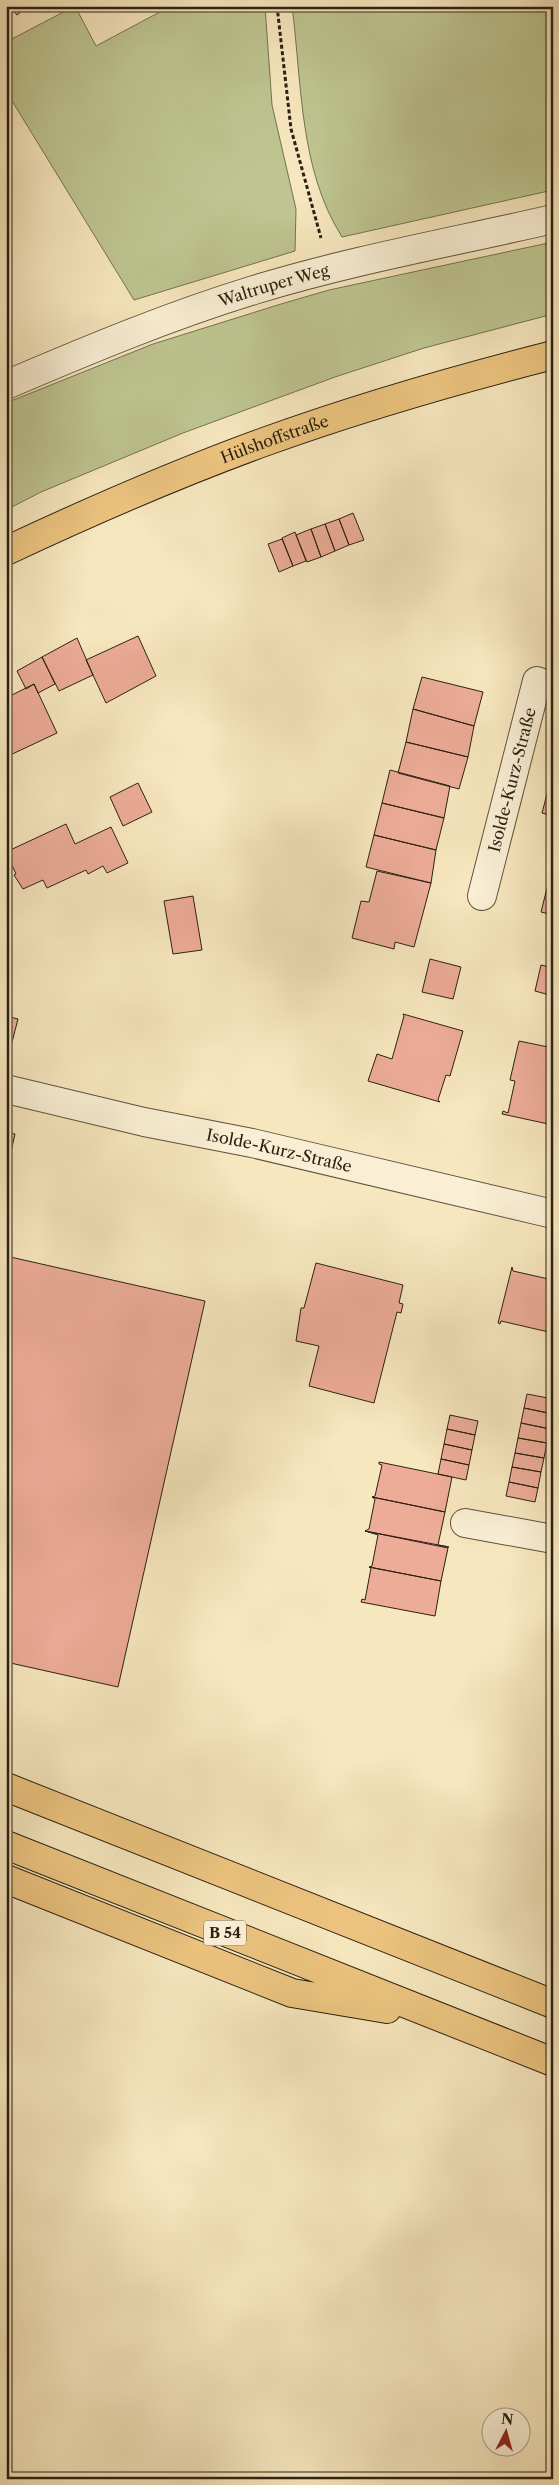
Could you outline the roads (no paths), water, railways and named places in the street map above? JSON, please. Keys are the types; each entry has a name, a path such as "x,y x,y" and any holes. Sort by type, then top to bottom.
{"main road":[{"name":"Hülshoffstraße","path":"6,551 155,484 263,442 415,393 553,355"},
{"path":"6,1787 343,1923 553,2004"},
{"name":"B 54","path":"6,1845 553,2062"},
{"path":"6,1879 292,1993 444,2020"}],"street":[{"name":"Waltruper Weg","path":"6,385 194,309 256,290 337,268 553,219"},
{"name":"Isolde-Kurz-Straße","path":"482,896 537,681 553,687"},
{"name":"Isolde-Kurz-Straße","path":"6,1089 144,1122 252,1143 553,1214"},
{"path":"465,1523 553,1539"}]}
